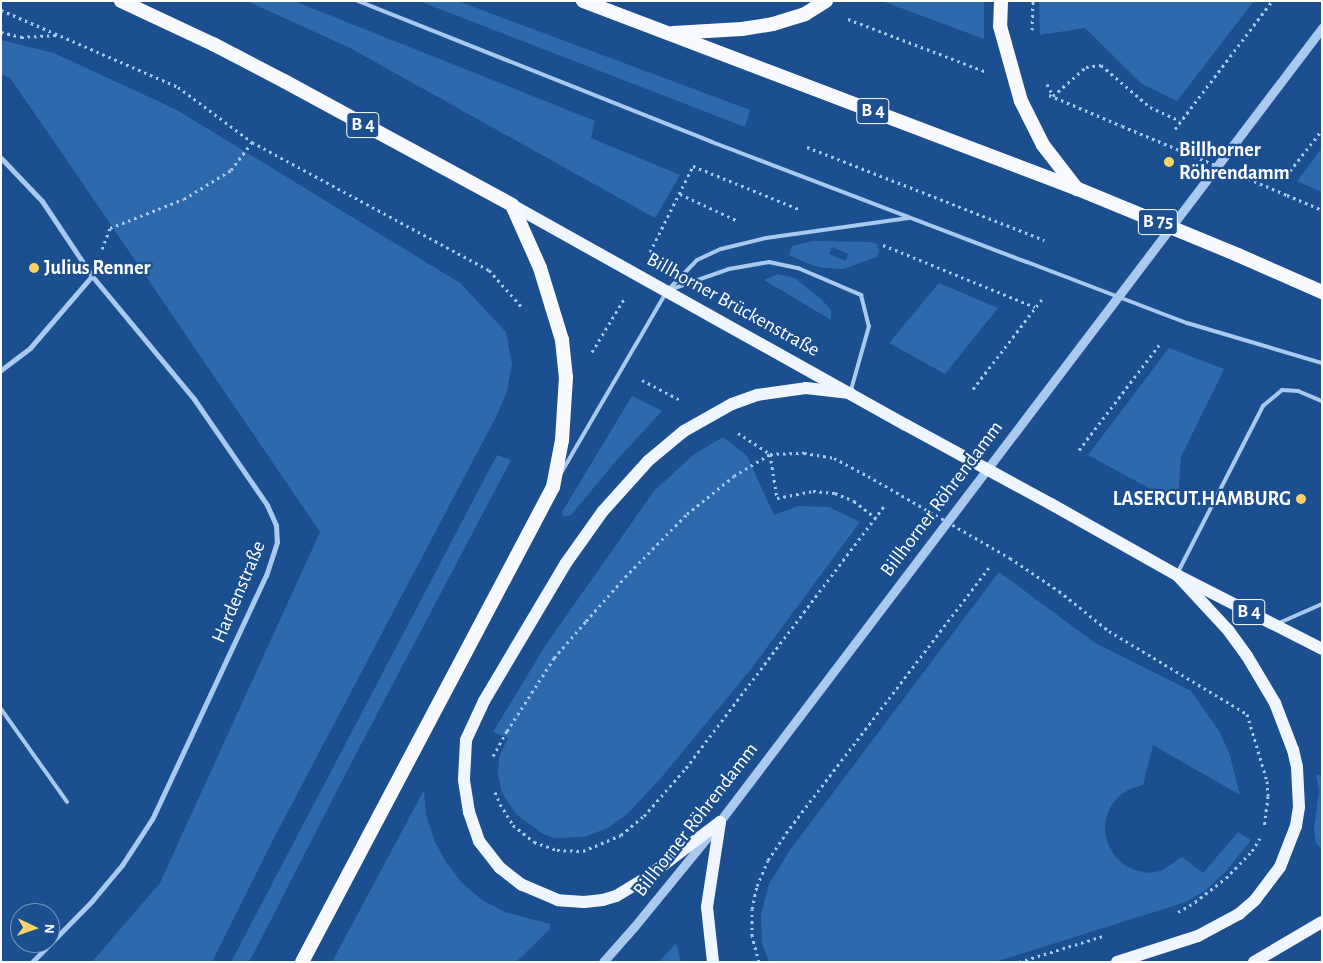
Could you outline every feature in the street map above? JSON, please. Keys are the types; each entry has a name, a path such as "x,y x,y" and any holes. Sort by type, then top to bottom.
{"highway":[{"name":"Billhorner Brückenstraße","path":"121,1 276,76 512,205"},
{"name":"B 4","path":"583,1 1078,189"},
{"path":"668,33 742,29 773,24 804,14 826,1"},
{"path":"1001,1 1000,26 1021,101 1043,145 1078,189"},
{"name":"B 75","path":"1078,189 1322,292"},
{"path":"302,962 553,487 562,440 566,377 562,340 540,268 512,205"}],"main road":[{"name":"Billhorner Brückenstraße","path":"512,205 1177,575 1322,649"},
{"path":"720,822 646,878 616,896 603,900 584,902 558,900 522,885 500,868 479,841 469,812 464,779 466,740 484,701 566,563 603,511 648,461 684,431 732,404 781,390 806,388 850,393"},
{"path":"1117,962 1198,936 1239,914 1255,900 1280,868 1294,833 1299,807 1299,786 1295,758 1275,703 1247,656 1233,637 1177,575"},
{"path":"713,962 706,907 720,822"},
{"path":"1254,962 1290,942 1319,920"}],"street":[{"name":"Billhorner Röhrendamm","path":"603,962 634,928 720,822 1322,28"},
{"name":"Hardenstraße","path":"1,158 42,201 92,276 199,407 267,505 276,526 277,542 266,575 152,819 122,866 91,902 32,962"},
{"path":"1,370 30,348 92,276"}],"lane":[{"path":"358,1 827,186 1027,262 1187,322 1322,363"},
{"path":"553,487 667,291 697,260 721,249 766,238 911,217"},
{"path":"667,291 730,269 769,262 798,268 861,295 869,326 850,393"},
{"path":"1177,575 1263,406 1282,390 1298,391 1322,401"},
{"path":"1274,625 1322,604"},
{"path":"1,709 67,802"}],"path":[{"path":"1175,129 1272,1"},
{"path":"1,10 178,87 252,142 488,270 526,314"},
{"path":"844,18 986,72"},
{"path":"1,32 21,37 58,35"},
{"path":"1053,96 1086,67 1101,65 1150,107 1180,121"},
{"path":"1045,93 1322,210"},
{"path":"1286,176 1322,130"},
{"path":"92,276 110,228 184,199 230,170 252,142"},
{"path":"807,147 1044,240"},
{"path":"827,186 837,159"},
{"path":"680,194 736,221 746,220"},
{"path":"839,227 1035,307"},
{"path":"973,390 1042,299"},
{"path":"562,340 709,416 770,454 777,498 813,491 835,493 854,501 876,518"},
{"path":"1079,450 1160,345"},
{"path":"492,760 507,731 554,658 625,577 687,514 734,476 770,454 804,453 834,458 868,476 1010,558 1059,591 1109,631 1254,717"},
{"path":"492,784 500,804 513,825 534,842 557,850 584,851 621,835 644,816 686,768 884,506"},
{"path":"759,962 752,936 752,910 757,886 768,860 786,833 990,566"},
{"path":"1176,913 1195,902 1226,878 1252,851 1260,837 1267,809 1267,781 1247,714"},
{"path":"1019,962 1111,934"}],"shaded area":[{"path":"247,1 294,1 595,121 591,137 593,139 680,175 655,218 350,48"},
{"path":"419,1 458,1 750,110 745,127"},
{"path":"882,1 984,1 984,39"},
{"path":"1039,1 1254,1 1177,101 1142,84 1085,28 1040,35"},
{"path":"1,40 54,53 177,110 460,283 506,332 512,364 507,391 497,415 274,838 212,962 92,962 160,883 320,532 10,78 1,74"},
{"path":"1322,148 1322,192 1297,181"},
{"path":"813,241 871,242 877,244 879,251 877,257 843,269 823,268 789,255 792,246","holes":["832,247 848,254 846,261 829,254"]},
{"path":"778,274 795,278 821,299 831,310 831,320 764,280"},
{"path":"939,283 998,308 945,374 889,343"},
{"path":"1169,348 1224,369 1181,457 1178,498 1156,492 1088,455"},
{"path":"632,396 662,411 616,461 571,515 564,517 562,512"},
{"path":"723,437 747,456 774,515 798,506 829,507 860,522 751,669 661,778 627,814 608,828 584,837 555,838 543,834 516,814 502,793 498,774 499,757 508,738 493,732 545,646 654,491 693,455"},
{"path":"497,455 511,460 249,962 231,962"},
{"path":"999,572 1095,643 1191,691 1219,731 1229,752 1240,795 1153,745 1143,785 1130,789 1119,796 1111,806 1106,818 1105,831 1108,844 1114,855 1123,864 1135,870 1148,873 1161,871 1182,857 1203,873 1238,832 1251,840 1227,870 1206,890 1186,902 995,962 769,962 762,944 761,915 769,884 790,850"},
{"path":"1316,774 1322,776 1322,850 1316,843 1314,830 1319,791"},
{"path":"424,790 426,815 435,842 446,862 462,883 482,900 505,912 550,924 550,929 516,962 332,962"},
{"path":"676,943 681,962 659,962"}],"place":[{"name":"Billhorner Röhrendamm","path":"1169,162"},
{"name":"Julius Renner","path":"34,268"},
{"name":"LASERCUT.HAMBURG","path":"1301,499"}]}
